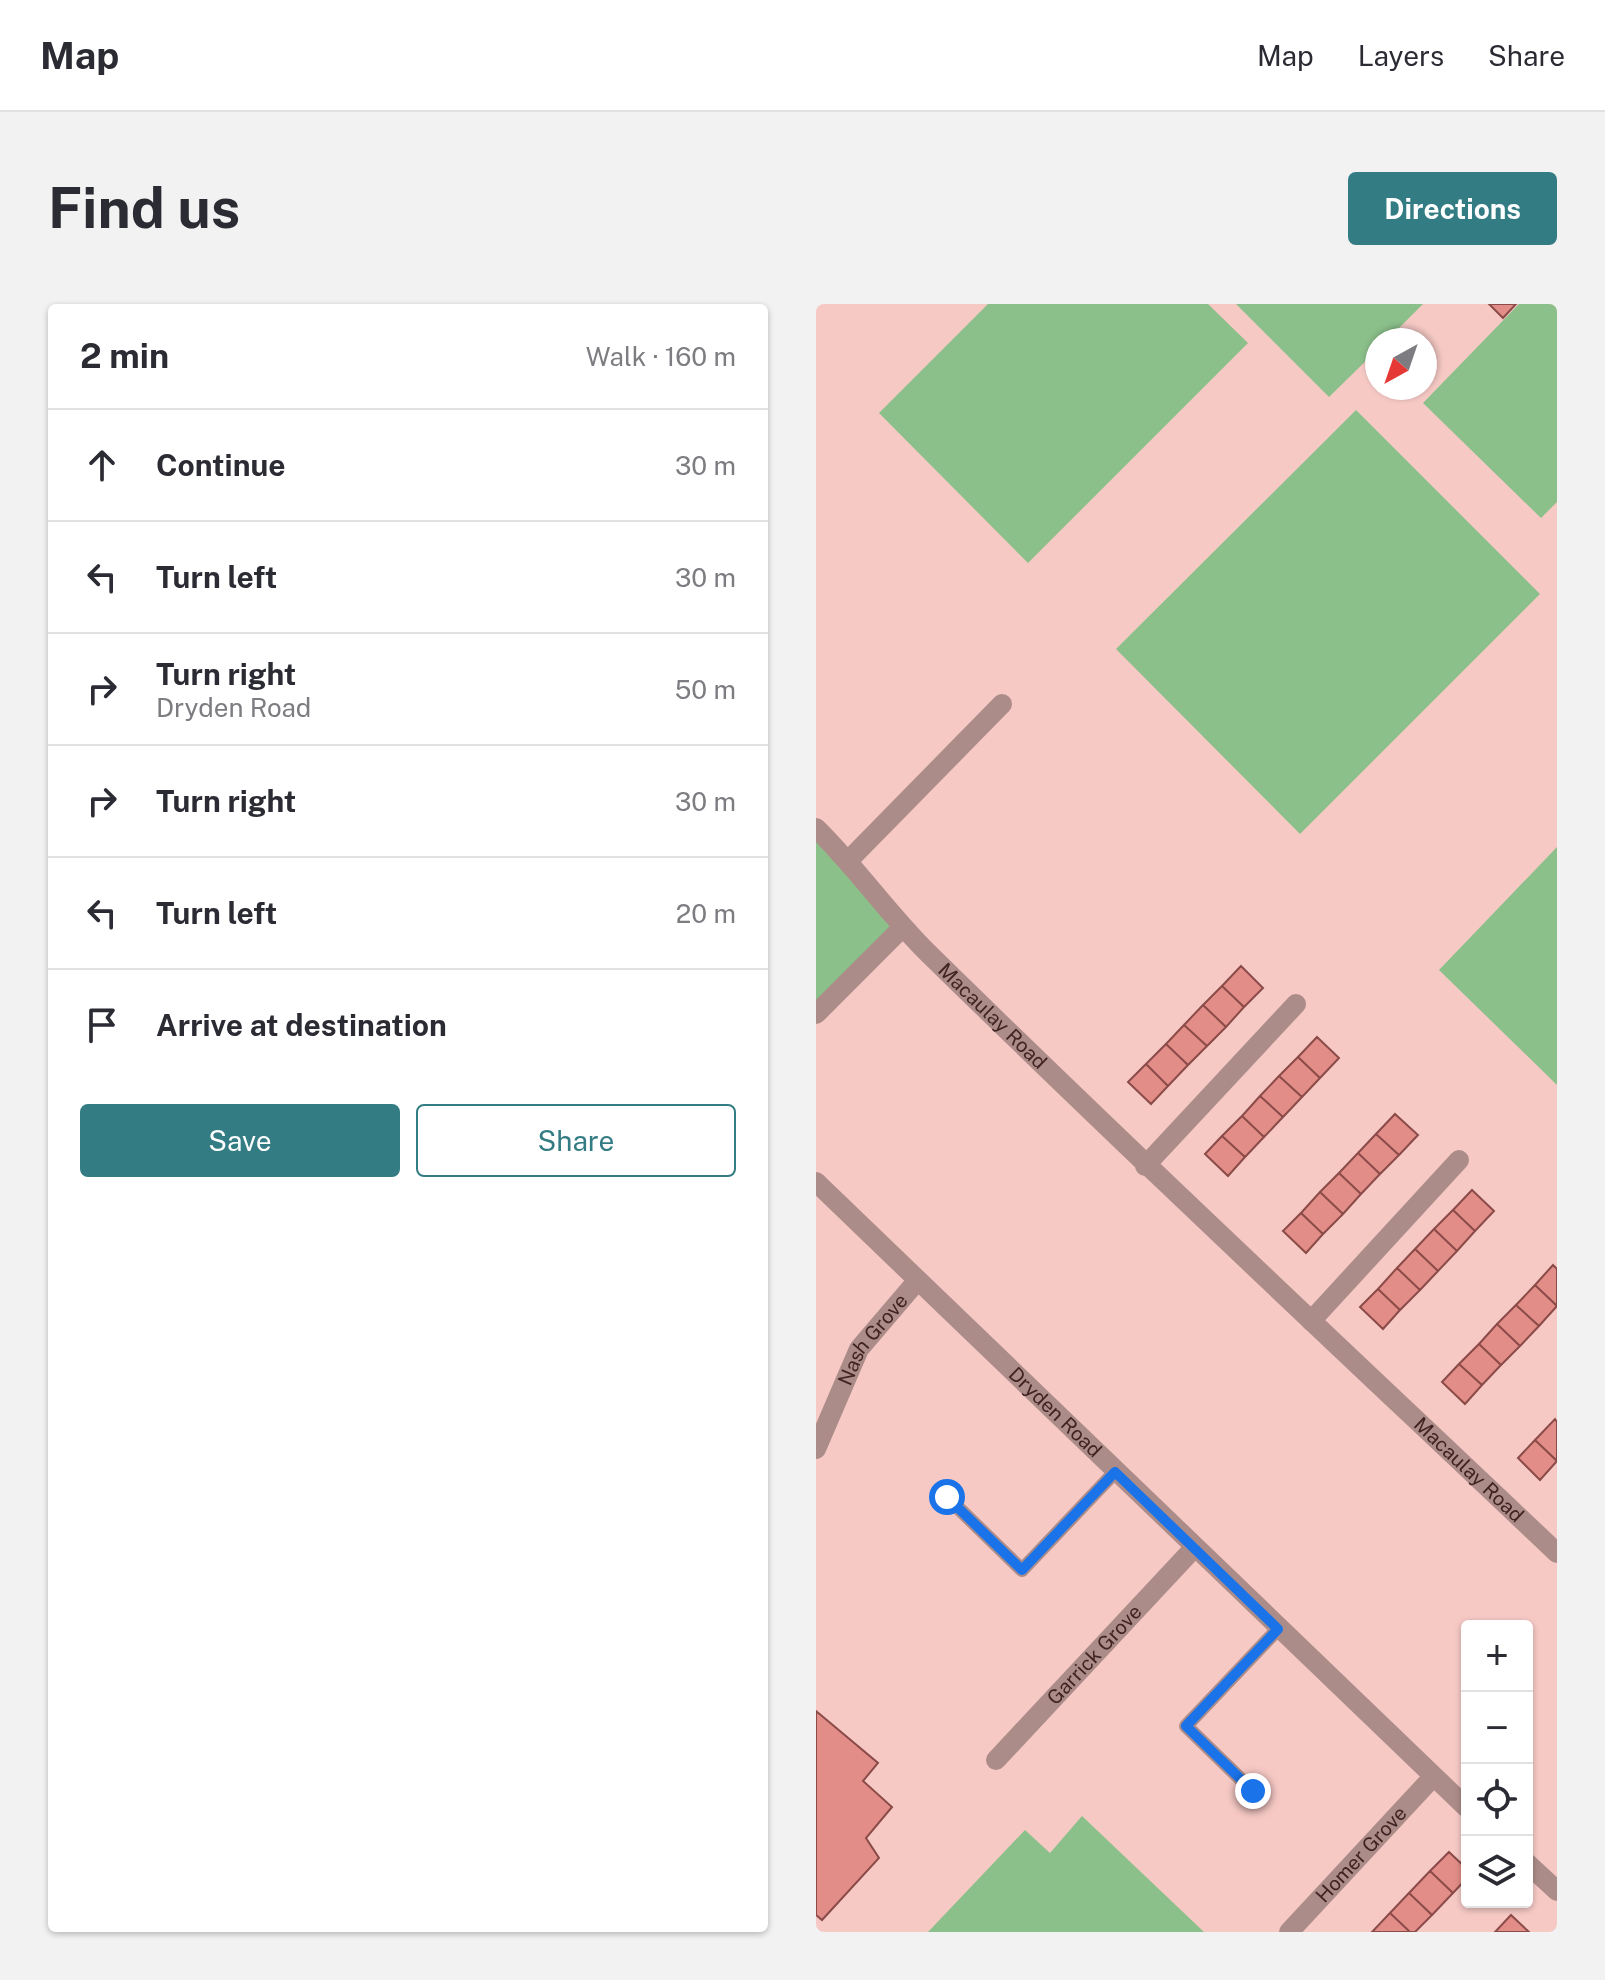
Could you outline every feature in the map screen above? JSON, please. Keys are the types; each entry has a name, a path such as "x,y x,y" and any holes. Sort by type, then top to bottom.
{"street":[{"path":"849,860 1002,704"},
{"name":"Macaulay Road","path":"816,828 849,860 902,928 1145,1166 1557,1553"},
{"path":"816,1014 902,928"},
{"path":"1145,1166 1296,1004"},
{"path":"1311,1321 1459,1160"},
{"name":"Dryden Road","path":"816,1182 1461,1803"},
{"name":"Nash Grove","path":"816,1449 859,1349 917,1281"},
{"name":"Garrick Grove","path":"996,1760 1194,1548"},
{"name":"Homer Grove","path":"1289,1932 1433,1777"},
{"path":"1533,1869 1557,1891"}],"lane":[{"path":"947,1497 1022,1570 1115,1472"},
{"path":"1253,1791 1186,1726 1278,1629"}],"green space":[{"path":"988,304 1208,304 1248,343 1028,563 879,413"},
{"path":"1236,304 1423,304 1399,328 1365,328 1365,362 1329,397"},
{"path":"1519,304 1557,304 1557,502 1541,518 1423,403 1437,400 1437,389"},
{"path":"1356,410 1540,594 1300,834 1116,649"},
{"path":"816,828 902,928 816,1014"},
{"path":"1557,847 1557,1085 1439,970"},
{"path":"1082,1816 1204,1932 928,1932 1025,1830 1050,1853"}],"building":[{"path":"1489,304 1516,304 1503,318"},
{"path":"1241,966 1263,988 1244,1007 1222,986"},
{"path":"1222,986 1244,1007 1226,1027 1203,1005"},
{"path":"1203,1005 1226,1027 1207,1046 1184,1025"},
{"path":"1184,1025 1207,1046 1188,1065 1166,1044"},
{"path":"1317,1037 1339,1058 1320,1078 1298,1057"},
{"path":"1166,1044 1188,1065 1168,1086 1146,1064"},
{"path":"1298,1057 1320,1078 1302,1097 1279,1076"},
{"path":"1146,1064 1168,1086 1151,1104 1128,1082"},
{"path":"1279,1076 1302,1097 1283,1117 1260,1096"},
{"path":"1260,1096 1283,1117 1264,1137 1242,1116"},
{"path":"1395,1114 1418,1135 1399,1155 1376,1134"},
{"path":"1242,1116 1264,1137 1245,1157 1222,1136"},
{"path":"1376,1134 1399,1155 1380,1174 1358,1153"},
{"path":"1222,1136 1245,1157 1228,1176 1205,1154"},
{"path":"1358,1153 1380,1174 1361,1194 1339,1173"},
{"path":"1339,1173 1361,1194 1343,1214 1320,1192"},
{"path":"1472,1190 1494,1211 1475,1231 1453,1210"},
{"path":"1320,1192 1343,1214 1323,1234 1301,1213"},
{"path":"1453,1210 1475,1231 1457,1251 1434,1229"},
{"path":"1301,1213 1323,1234 1306,1253 1283,1231"},
{"path":"1434,1229 1457,1251 1438,1271 1415,1249"},
{"path":"1415,1249 1438,1271 1420,1290 1397,1268"},
{"path":"1553,1265 1557,1269 1557,1306 1535,1285"},
{"path":"1397,1268 1420,1290 1400,1310 1378,1289"},
{"path":"1535,1285 1557,1306 1539,1326 1516,1305"},
{"path":"1378,1289 1400,1310 1383,1329 1360,1307"},
{"path":"1516,1305 1539,1326 1520,1346 1497,1324"},
{"path":"1497,1324 1520,1346 1501,1365 1479,1344"},
{"path":"1479,1344 1501,1365 1482,1385 1459,1364"},
{"path":"1459,1364 1482,1385 1465,1404 1442,1382"},
{"path":"1555,1419 1557,1422 1557,1461 1535,1440"},
{"path":"1535,1440 1557,1461 1540,1480 1518,1458"},
{"path":"816,1711 878,1763 863,1781 892,1807 866,1838 879,1858 822,1920 816,1915"},
{"path":"1449,1852 1461,1863 1461,1884 1453,1893 1430,1871"},
{"path":"1430,1871 1453,1893 1432,1915 1409,1893"},
{"path":"1409,1893 1432,1915 1415,1932 1410,1932 1390,1913"},
{"path":"1390,1913 1410,1932 1372,1932"},
{"path":"1511,1915 1529,1932 1495,1932"}],"route":[{"path":"947,1497 1022,1570 1115,1472 1278,1629 1186,1726 1253,1791"}]}
